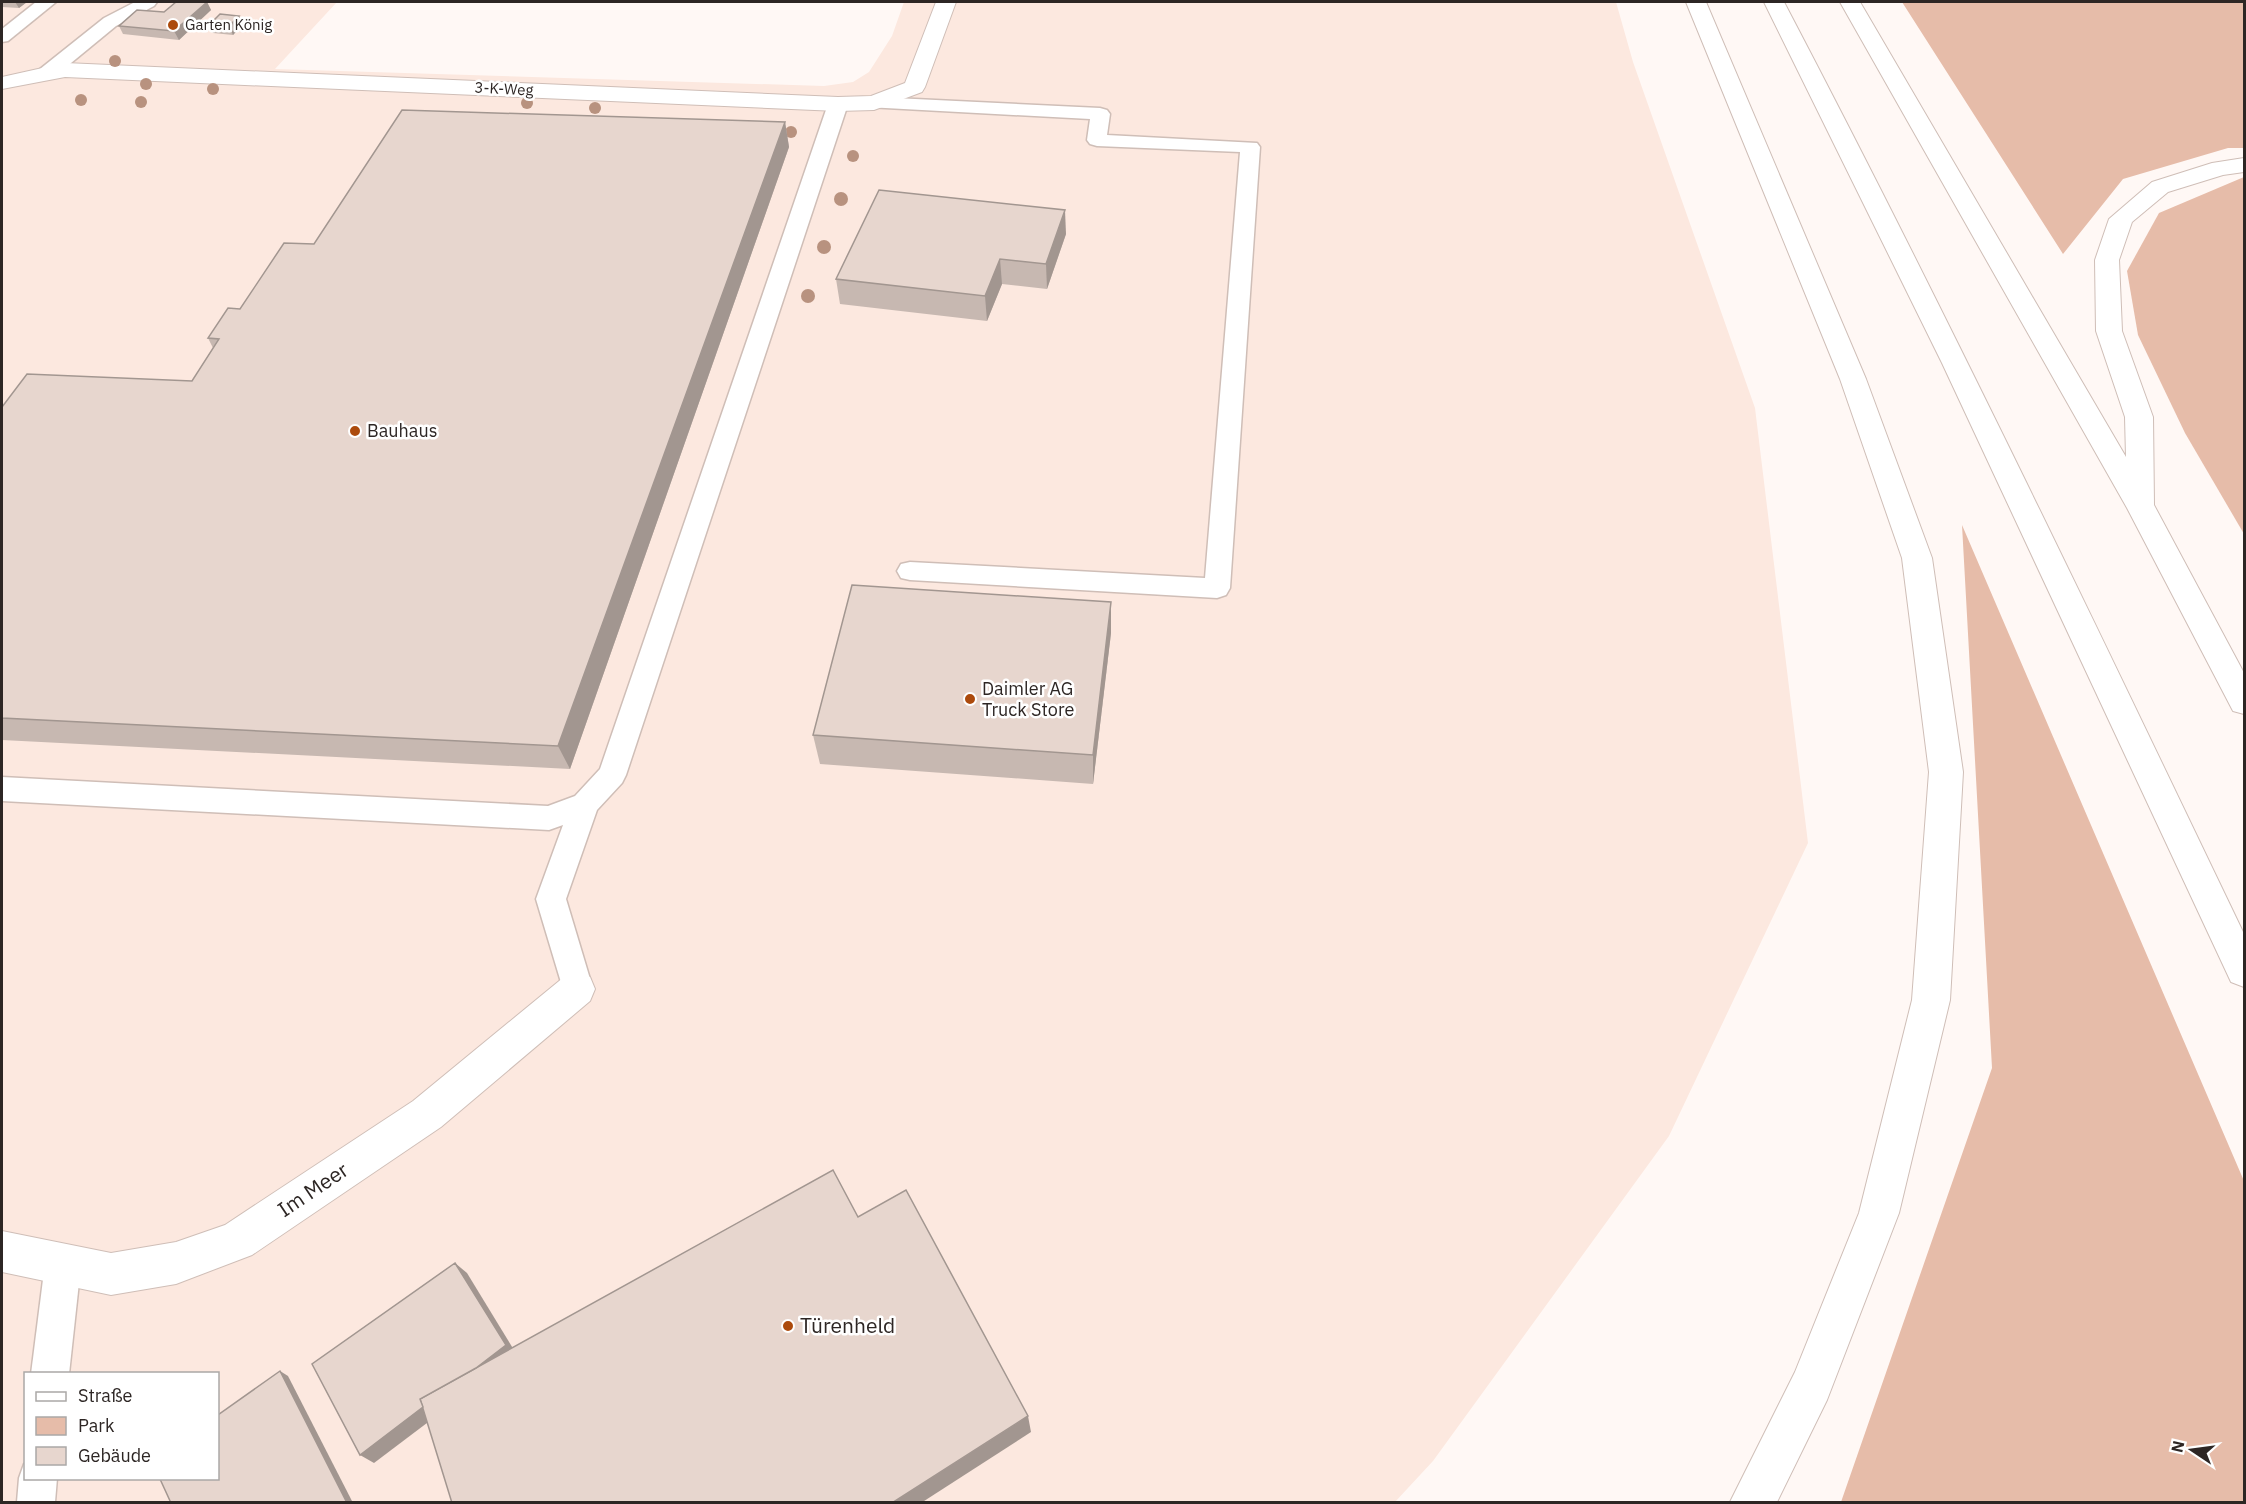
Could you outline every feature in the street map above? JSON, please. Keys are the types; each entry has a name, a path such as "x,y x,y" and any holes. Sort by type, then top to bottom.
{"main road":[{"name":"3-K-Weg","path":"2,82 64,70 838,104 874,103 914,87 946,2"},
{"path":"1696,2 1853,379 1917,558 1947,772 1931,1000 1879,1213 1812,1384 1754,1503"},
{"path":"1774,2 1820,89 2013,484 2244,971"},
{"path":"1850,2 2141,508 2244,702"},
{"path":"2141,508 2139,417 2109,331 2107,260 2121,219 2160,187 2220,168 2244,165"},
{"name":"Im Meer","path":"2,1252 111,1274 176,1263 237,1241 428,1114 577,989"}],"lane":[{"path":"2,37 46,2"},
{"path":"47,73 110,22 148,2"},
{"path":"874,103 1100,114 1097,140 1250,147 1217,588 910,571"},
{"path":"577,989 551,899 585,804 612,775 838,104"},
{"path":"2,789 549,818 585,804"},
{"path":"50,1372 63,1264"},
{"path":"36,1503 38,1480"}],"shaded area":[{"path":"2,2 337,2 275,69 824,86 853,82 869,72 892,36 904,2 1616,2 1633,62 1755,408 1808,843 1669,1136 1433,1461 1395,1502 2,1502"}],"green space":[{"path":"1902,2 2244,2 2244,148 2228,148 2123,179 2063,254"},
{"path":"2244,177 2244,534 2185,433 2138,335 2127,271 2159,213"},
{"path":"1962,525 2244,1181 2244,1502 1841,1502 1992,1068"}],"building":[{"path":"176,2 207,2 174,31 119,26 137,10 164,12"},
{"path":"220,14 239,16 229,26 209,25"},
{"name":"Bauhaus","path":"402,110 785,122 558,746 2,718 2,407 27,374 192,381 219,339 208,338 228,308 240,309 284,243 314,244"},
{"path":"879,190 1065,210 1046,264 1000,259 985,296 836,279"},
{"name":"Daimler AG Truck Store","path":"852,585 1111,602 1093,755 813,735"},
{"name":"Türenheld","path":"833,1170 858,1217 906,1190 1028,1416 892,1503 452,1503 420,1399"},
{"path":"455,1263 506,1345 476,1368 420,1399 423,1407 360,1455 312,1364"},
{"path":"280,1371 347,1503 171,1503 160,1480 219,1480 219,1414"}],"place":[{"name":"Garten König","path":"173,25"},
{"name":"Bauhaus","path":"355,431"},
{"name":"Daimler AG Truck Store","path":"970,699"},
{"name":"Türenheld","path":"788,1326"}]}
